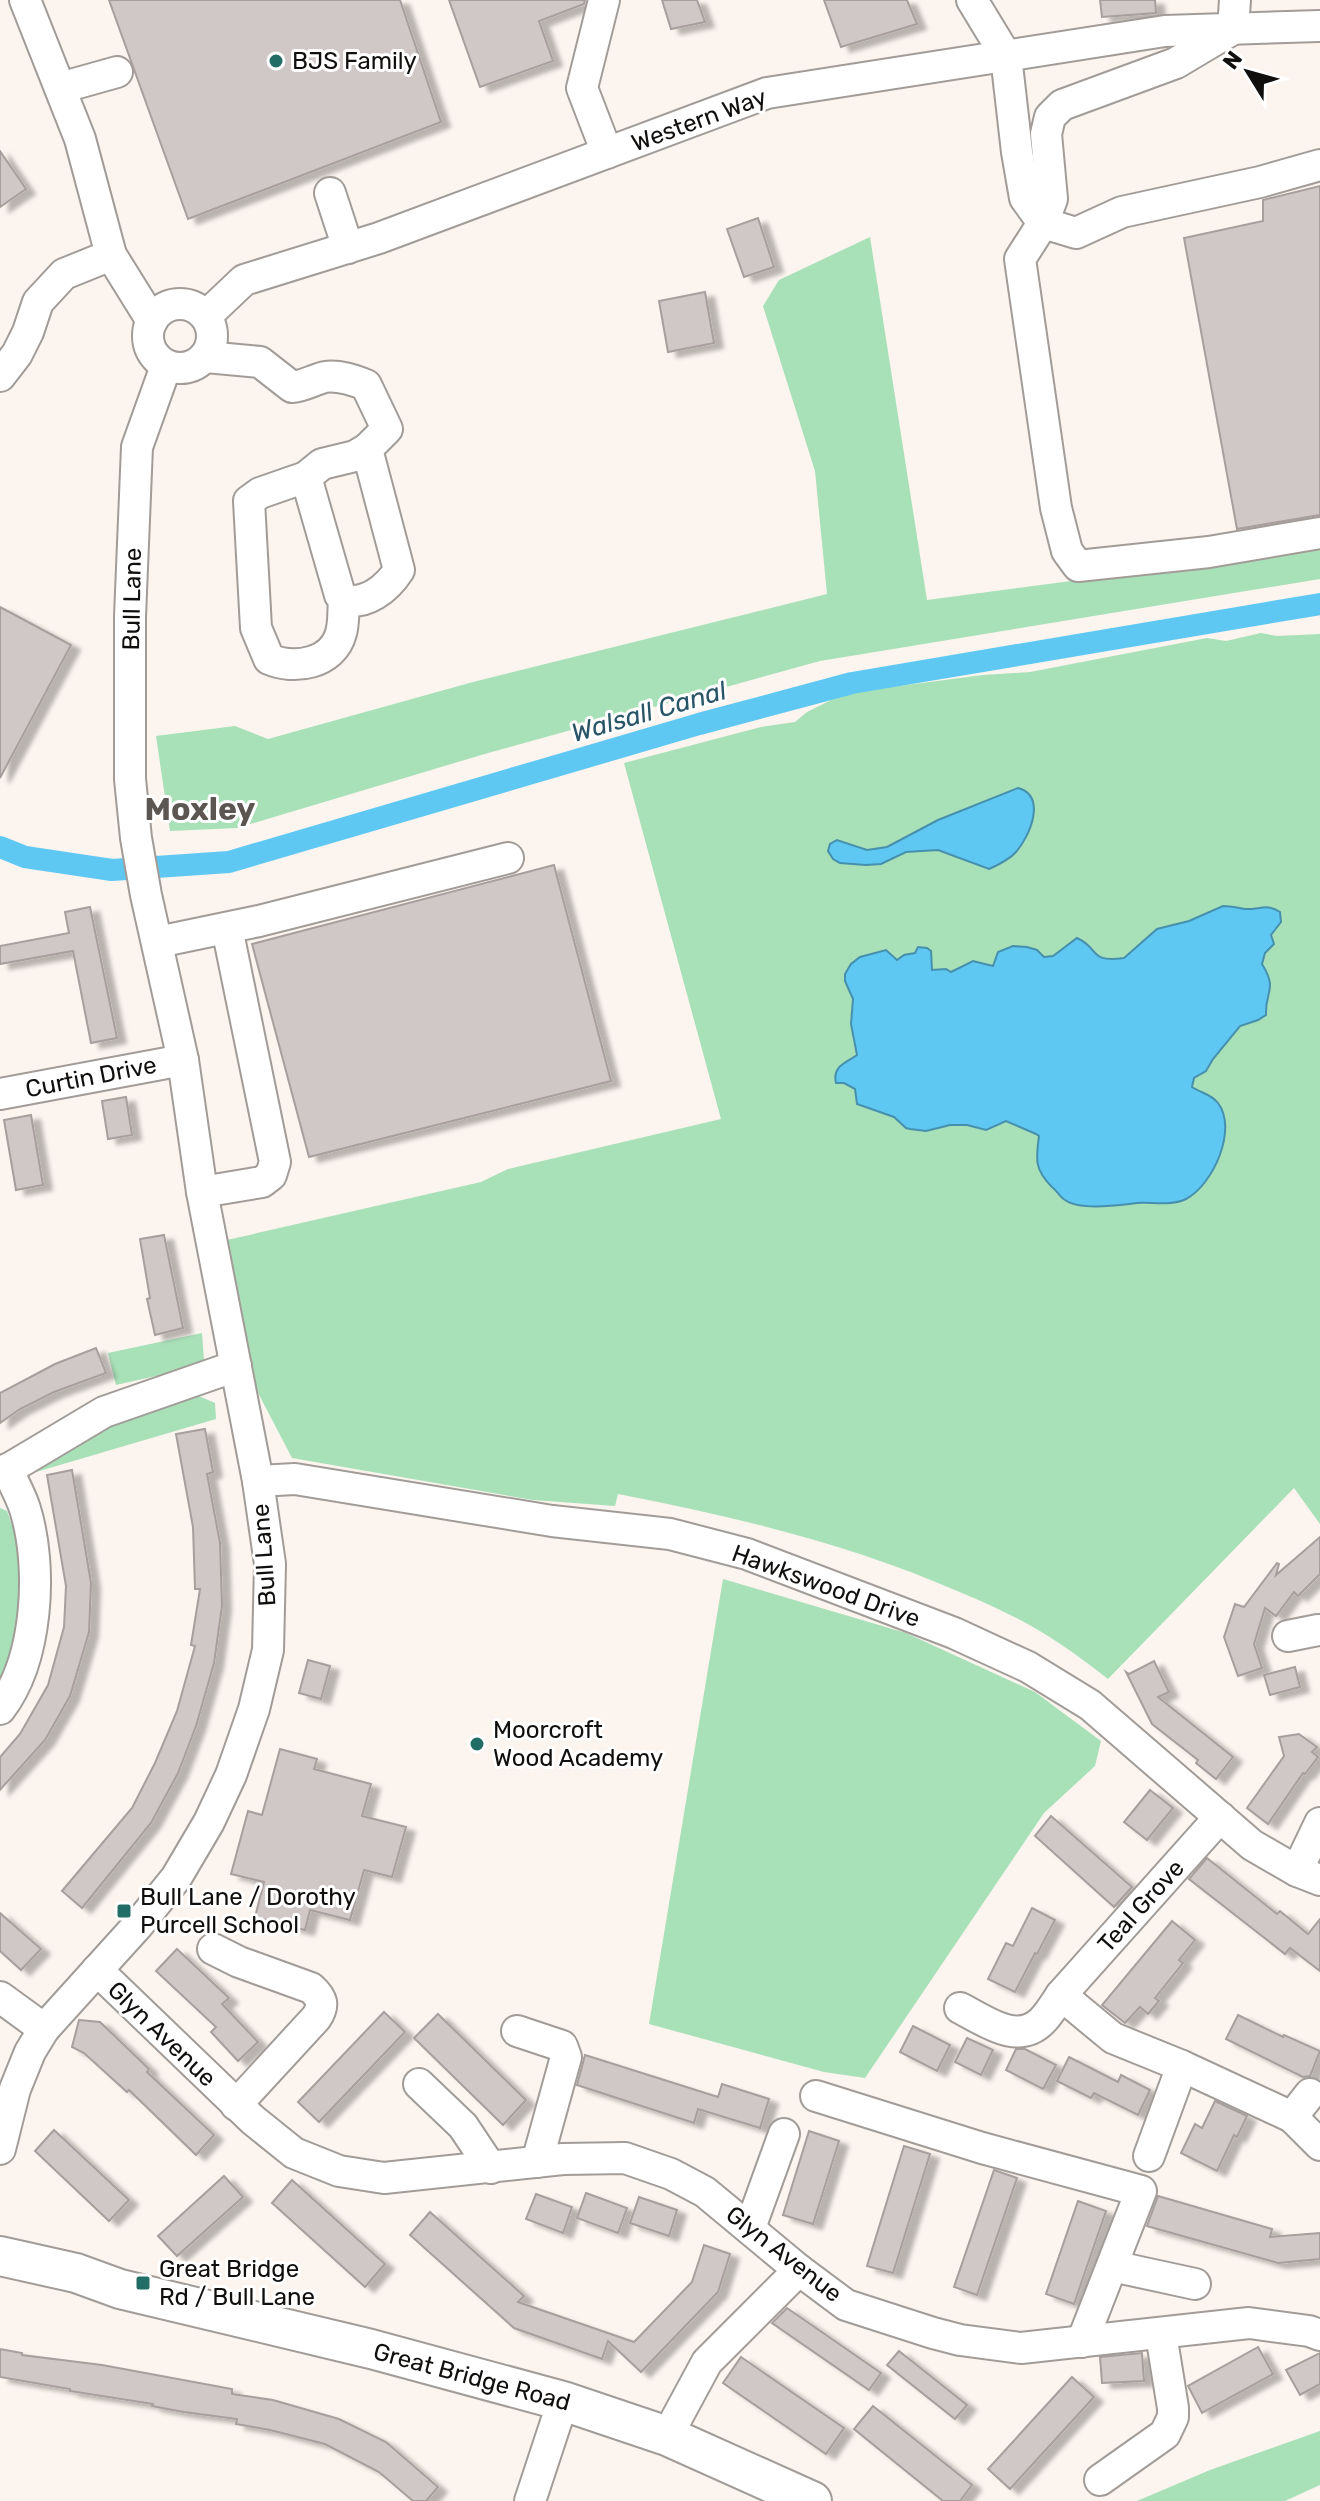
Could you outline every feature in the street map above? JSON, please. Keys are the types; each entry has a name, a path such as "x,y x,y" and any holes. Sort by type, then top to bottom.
{"main road":[{"name":"Great Bridge Road","path":"6,2271 76,2273 120,2289 371,2349 563,2401 667,2436 812,2501"}],"street":[{"path":"25,0 80,139 111,255 152,321"},
{"path":"604,0 582,88 607,153"},
{"path":"972,0 1006,56 1025,198 1043,223 1076,233 1122,212 1260,182 1320,165"},
{"path":"1234,14 1176,63 1062,105 1050,117 1046,134 1052,199 1043,223 1020,259 1056,508 1067,551 1078,566 1209,552 1320,533"},
{"name":"Western Way","path":"206,316 244,280 348,248 767,93 1165,31 1234,14 1320,26"},
{"path":"60,88 117,72"},
{"path":"330,193 348,248"},
{"path":"0,376 17,354 38,302 64,274 111,255"},
{"path":"178,304 188,304 198,309 206,316 213,336 206,357 187,368 166,366 151,351 148,331 152,321 158,312 178,304"},
{"path":"206,357 260,362 292,387 329,376 366,385 387,429 355,456 322,464 306,477 260,493 249,501 256,628 269,659 283,665 310,663 324,656 341,635 344,600 306,477"},
{"name":"Bull Lane","path":"0,2149 15,2089 30,2052 44,2029 176,1878 222,1797 254,1709 268,1650 270,1564 258,1481 202,1192 183,1060 146,895 130,779 130,616 137,447 166,366"},
{"path":"344,600 362,602 386,586 399,570 367,449"},
{"path":"158,942 227,928 508,858"},
{"path":"202,1192 262,1182 271,1175 275,1162 227,928"},
{"name":"Curtin Drive","path":"0,1094 183,1060"},
{"path":"0,1709 13,1692 31,1635 36,1576 25,1509 3,1472 104,1412 236,1366"},
{"name":"Hawkswood Drive","path":"258,1481 295,1479 552,1521 670,1534 747,1554 954,1633 1028,1667 1090,1705 1252,1845 1308,1876"},
{"path":"1288,1636 1319,1630"},
{"name":"Teal Grove","path":"960,2008 1006,2031 1022,2033 1040,2023 1061,1995 1220,1817"},
{"path":"1308,1876 1320,1823"},
{"path":"213,1949 239,1962 311,1988 322,2003 322,2010 316,2018 236,2105"},
{"name":"Glyn Avenue","path":"97,1970 236,2105 294,2153 339,2171 384,2178 563,2159 625,2158 671,2174 705,2192 846,2305 960,2340 1021,2348 1249,2323 1320,2335"},
{"path":"1061,1995 1113,2038 1182,2066 1301,2106 1320,2145"},
{"path":"0,1997 44,2029"},
{"path":"517,2031 562,2046 566,2057 537,2162"},
{"path":"1149,2156 1182,2066"},
{"path":"419,2084 463,2126 491,2168"},
{"path":"816,2096 982,2148 1141,2191 1082,2342"},
{"path":"750,2228 784,2134"},
{"path":"1112,2266 1195,2284"},
{"path":"667,2436 707,2362 799,2270"},
{"path":"1100,2480 1165,2434 1170,2427 1173,2408 1161,2334"},
{"path":"530,2501 563,2401"}],"green space":[{"path":"870,237 927,600 1215,562 1320,544 1320,579 820,661 488,753 237,828 170,831 156,736 235,726 268,739 473,682 827,594 815,471 763,306 779,280"},
{"path":"1261,633 1277,636 1320,634 1320,1524 1294,1488 1108,1679 1043,1633 989,1605 878,1560 793,1534 618,1494 615,1506 533,1500 292,1458 255,1387 227,1240 481,1182 508,1169 721,1119 624,763 761,727 795,722 807,712 845,693 1030,672 1207,638 1226,641"},
{"path":"202,1333 204,1361 196,1367 116,1385 108,1353"},
{"path":"199,1396 215,1403 216,1419 36,1472 37,1462 93,1431"},
{"path":"0,1508 7,1511 19,1544 21,1630 0,1692"},
{"path":"723,1579 906,1633 1035,1692 1101,1741 1095,1766 1044,1813 865,2078 824,2072 649,2024"},
{"path":"1320,2431 1320,2485 1285,2501 1137,2501 1210,2470"}],"water":[{"path":"1018,788 1027,792 1032,799 1034,808 1030,827 1013,855 989,869 938,850 906,852 881,864 866,865 840,863 828,851 830,844 837,840 867,850 887,847 938,820"},
{"path":"1223,906 1271,908 1280,912 1281,922 1271,935 1274,944 1265,953 1262,964 1270,985 1266,1015 1240,1026 1206,1071 1194,1078 1192,1087 1218,1103 1225,1127 1220,1156 1213,1169 1196,1192 1186,1199 1169,1203 1100,1206 1072,1203 1062,1197 1042,1175 1037,1157 1039,1136 1036,1134 1006,1121 986,1130 967,1125 950,1125 926,1131 906,1128 894,1117 857,1104 855,1089 844,1083 836,1083 838,1069 857,1055 851,1024 853,999 845,974 860,957 886,950 897,960 915,953 918,947 927,948 931,951 932,970 946,969 951,972 973,961 993,966 998,952 1013,946 1037,950 1044,957 1053,956 1077,938 1099,957 1124,958 1157,929 1189,921"}],"building":[{"name":"BJS Family","path":"109,0 400,0 441,122 188,219"},
{"path":"449,0 585,0 584,4 539,21 553,61 480,87"},
{"path":"662,0 697,0 705,22 671,29"},
{"path":"824,0 907,0 917,24 841,47"},
{"path":"1100,0 1155,0 1156,13 1102,17"},
{"path":"0,151 26,189 0,207"},
{"path":"1320,186 1320,515 1237,529 1184,238 1263,221 1263,200"},
{"path":"758,218 774,267 744,277 727,229"},
{"path":"705,292 714,343 668,352 659,301"},
{"path":"0,607 71,645 0,778"},
{"path":"554,865 611,1081 309,1157 252,944"},
{"path":"90,907 117,1038 91,1043 73,951 0,964 0,946 69,933 65,912"},
{"path":"126,1097 132,1135 108,1139 102,1101"},
{"path":"31,1115 43,1185 16,1190 4,1120"},
{"path":"164,1235 183,1328 155,1335 140,1239"},
{"path":"96,1348 106,1373 54,1392 0,1423 0,1393 55,1364"},
{"path":"205,1429 213,1472 207,1474 220,1543 222,1606 214,1663 196,1726 178,1773 151,1823 82,1908 62,1891 132,1808 177,1711 195,1646 191,1645 200,1589 195,1589 193,1527 176,1434"},
{"path":"72,1470 91,1583 89,1632 70,1696 45,1740 0,1790 0,1757 20,1734 48,1685 64,1627 66,1586 47,1475"},
{"path":"1320,1537 1320,1574 1298,1596 1294,1592 1276,1616 1265,1608 1254,1644 1262,1668 1238,1676 1224,1637 1235,1604 1244,1607 1277,1563 1276,1575"},
{"path":"308,1660 330,1666 321,1699 299,1693"},
{"path":"1154,1661 1169,1692 1158,1697 1233,1757 1216,1779 1196,1763 1198,1760 1152,1724 1126,1672 1129,1674"},
{"path":"1295,1667 1300,1687 1270,1695 1264,1675"},
{"path":"1299,1734 1317,1747 1312,1752 1318,1757 1303,1773 1268,1824 1247,1808 1284,1756 1279,1737"},
{"path":"280,1749 317,1759 314,1769 371,1784 362,1816 406,1827 392,1877 364,1870 350,1920 310,1910 305,1930 255,1917 264,1882 231,1874 248,1811 262,1815"},
{"path":"1150,1790 1173,1808 1147,1840 1124,1822"},
{"path":"1051,1816 1132,1887 1114,1907 1035,1836"},
{"path":"1207,1858 1277,1914 1280,1911 1308,1934 1320,1919 1320,1971 1290,1948 1285,1954 1189,1879"},
{"path":"1032,1908 1055,1920 1015,1992 988,1979 1006,1943 1013,1946"},
{"path":"0,1913 41,1949 21,1970 0,1951"},
{"path":"1172,1921 1195,1940 1179,1960 1183,1963 1155,1998 1159,2001 1148,2014 1140,2007 1125,2023 1102,2005"},
{"path":"177,1949 229,1998 222,2004 258,2042 238,2061 211,2032 216,2027 156,1971"},
{"path":"384,2012 405,2032 319,2122 298,2102"},
{"path":"438,2014 526,2100 503,2125 414,2038"},
{"path":"1238,2015 1320,2051 1310,2076 1303,2077 1226,2039"},
{"path":"79,2020 100,2022 149,2069 147,2072 214,2135 196,2155 129,2090 127,2092 84,2053 72,2047"},
{"path":"913,2026 950,2045 937,2071 900,2052"},
{"path":"967,2038 993,2050 981,2075 955,2062"},
{"path":"1016,2049 1025,2049 1056,2065 1043,2089 1006,2070"},
{"path":"585,2055 718,2097 722,2084 769,2099 760,2128 698,2109 694,2123 577,2085"},
{"path":"1069,2057 1118,2082 1121,2075 1150,2090 1138,2115 1094,2093 1091,2098 1057,2081"},
{"path":"1215,2101 1247,2116 1217,2171 1181,2153 1195,2124 1202,2128"},
{"path":"54,2130 129,2200 109,2221 35,2151"},
{"path":"809,2131 839,2141 813,2224 783,2215"},
{"path":"904,2146 930,2154 893,2273 867,2266"},
{"path":"994,2170 1017,2178 977,2295 954,2287"},
{"path":"224,2176 243,2197 177,2256 158,2236"},
{"path":"292,2180 385,2264 365,2287 272,2203"},
{"path":"586,2193 627,2208 618,2233 577,2218"},
{"path":"536,2194 572,2207 563,2233 526,2219"},
{"path":"1158,2196 1272,2229 1270,2237 1320,2233 1320,2259 1278,2263 1147,2226"},
{"path":"639,2197 677,2210 669,2236 630,2223"},
{"path":"1078,2201 1106,2211 1074,2304 1046,2294"},
{"path":"430,2212 524,2296 518,2302 634,2342 692,2282 704,2245 730,2254 718,2292 641,2372 608,2341 602,2359 514,2328 410,2235"},
{"path":"787,2308 881,2373 869,2390 772,2323"},
{"path":"1258,2347 1273,2374 1202,2413 1188,2386"},
{"path":"0,2349 232,2389 232,2394 273,2400 339,2419 386,2442 438,2487 426,2501 413,2501 379,2472 325,2444 236,2424 237,2419 0,2377"},
{"path":"899,2351 967,2405 955,2419 887,2365"},
{"path":"1142,2353 1144,2381 1102,2383 1100,2357"},
{"path":"1320,2353 1320,2384 1300,2395 1286,2370"},
{"path":"741,2357 844,2428 826,2454 723,2383"},
{"path":"1072,2377 1094,2397 1010,2489 988,2469"},
{"path":"873,2406 972,2485 960,2501 943,2501 854,2429"}],"waterway":[{"name":"Walsall Canal","path":"0,847 25,857 112,870 229,862 699,724 852,683 1320,604"}],"place":[{"name":"BJS Family","path":"276,61"},
{"name":"Moorcroft Wood Academy","path":"477,1744"},
{"name":"Bull Lane / Dorothy Purcell School","path":"124,1911"},
{"name":"Great Bridge Rd / Bull Lane","path":"143,2283"}],"district":[{"name":"Moxley","path":"200,809"}]}
